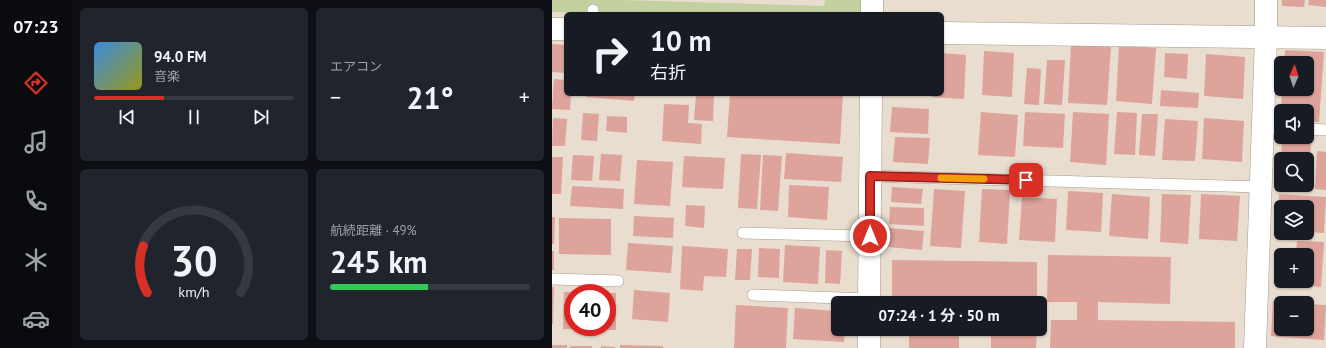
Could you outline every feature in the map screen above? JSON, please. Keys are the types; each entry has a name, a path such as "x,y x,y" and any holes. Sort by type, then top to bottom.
{"street":[{"path":"872,0 872,12"},
{"path":"1254,348 1260,187 1272,128 1266,37 1266,0"},
{"path":"552,29 564,29"},
{"path":"944,33 1326,38"},
{"path":"869,296 871,96"},
{"path":"869,336 869,348"}],"lane":[{"path":"1314,129 1326,130"},
{"path":"870,176 1260,187"},
{"path":"743,233 870,236"},
{"path":"552,279 618,281"},
{"path":"753,295 831,299"}],"green space":[{"path":"552,0 621,0 824,6 825,0 862,0 861,12 552,12"}],"building":[{"path":"1282,0 1305,0 1304,7 1282,6"},
{"path":"1309,0 1326,0 1326,7 1308,5"},
{"path":"552,44 564,45 564,73 552,72"},
{"path":"1071,45 1111,47 1107,105 1068,103"},
{"path":"1119,45 1156,48 1152,104 1116,101"},
{"path":"1285,50 1324,52 1319,122 1314,122 1314,104 1281,104 1282,96 1314,96 1314,56 1285,56"},
{"path":"984,51 1014,53 1012,97 982,95"},
{"path":"944,53 966,55 964,99 931,97 944,96"},
{"path":"1165,53 1188,54 1187,79 1164,77"},
{"path":"1206,54 1245,57 1243,99 1204,96"},
{"path":"1047,60 1065,60 1062,105 1044,104"},
{"path":"1027,68 1041,69 1039,105 1024,104"},
{"path":"554,79 564,80 564,96 571,96 570,110 552,109"},
{"path":"1161,90 1199,93 1198,108 1160,106"},
{"path":"586,96 635,96 634,101"},
{"path":"696,96 714,96 713,121 694,120"},
{"path":"730,96 843,96 840,144 727,137"},
{"path":"664,104 689,105 688,123 702,124 701,144 662,141"},
{"path":"892,107 929,109 928,134 890,132"},
{"path":"981,112 1018,115 1015,157 978,155"},
{"path":"1025,112 1065,114 1063,148 1023,146"},
{"path":"1073,112 1109,114 1106,165 1070,162"},
{"path":"1117,112 1137,113 1135,155 1114,154"},
{"path":"583,113 599,114 597,141 581,140"},
{"path":"1142,114 1158,114 1155,156 1139,155"},
{"path":"607,116 627,117 627,133 606,131"},
{"path":"553,118 567,119 565,146 552,146"},
{"path":"1204,118 1244,121 1242,162 1202,159"},
{"path":"1165,119 1198,121 1195,161 1162,160"},
{"path":"895,137 930,138 928,164 893,162"},
{"path":"1282,144 1311,144 1311,152 1281,152"},
{"path":"1317,151 1326,152 1326,190 1315,189"},
{"path":"786,153 843,157 841,182 784,179"},
{"path":"601,154 622,155 620,181 599,180"},
{"path":"741,154 761,155 757,209 738,208"},
{"path":"573,155 594,156 592,181 571,180"},
{"path":"763,155 782,156 778,211 760,210"},
{"path":"684,156 725,158 723,189 682,187"},
{"path":"552,157 563,157 561,194 552,194"},
{"path":"637,160 673,162 670,206 634,204"},
{"path":"789,185 829,187 827,220 788,217"},
{"path":"572,186 624,189 623,209 570,206"},
{"path":"892,187 923,189 921,204 891,202"},
{"path":"934,189 965,191 961,248 930,246"},
{"path":"982,189 1010,190 1007,244 979,242"},
{"path":"1068,191 1103,193 1101,232 1066,230"},
{"path":"1112,194 1150,197 1148,239 1109,236"},
{"path":"1162,194 1191,195 1188,244 1160,242"},
{"path":"1201,194 1240,196 1237,241 1199,239"},
{"path":"1279,194 1326,197 1324,233 1314,232 1314,200 1279,200"},
{"path":"1022,197 1057,199 1055,242 1019,240"},
{"path":"686,205 705,206 704,228 685,226"},
{"path":"890,207 924,208 924,226 889,224"},
{"path":"634,216 674,218 673,238 633,236"},
{"path":"552,217 555,217 554,244 552,244"},
{"path":"559,218 611,219 611,255 559,254"},
{"path":"889,228 924,231 922,250 888,247"},
{"path":"1297,241 1324,242 1321,287 1314,286 1314,248 1296,248"},
{"path":"628,243 673,246 671,273 626,270"},
{"path":"785,245 820,247 818,284 783,282"},
{"path":"682,246 728,249 726,277 704,276 703,291 680,289"},
{"path":"759,248 780,249 779,278 758,277"},
{"path":"737,249 752,249 750,280 735,280"},
{"path":"826,250 842,251 840,284 825,283"},
{"path":"552,251 554,251 554,270 552,270"},
{"path":"1048,255 1171,257 1170,304 1098,302 1098,320 1235,322 1235,348 1050,348 1051,320 1077,320 1077,302 1047,302"},
{"path":"892,260 1037,262 1037,296 892,296"},
{"path":"552,287 554,287 553,324 552,324"},
{"path":"634,290 670,293 668,322 632,319"},
{"path":"564,292 564,329 563,329"},
{"path":"1273,301 1274,336 1314,336 1314,304 1326,305 1324,340 1271,336"},
{"path":"736,305 788,308 786,348 734,348"},
{"path":"795,308 831,311 831,336 844,336 844,342 793,339"},
{"path":"909,336 959,336 959,348 909,348"},
{"path":"991,336 1037,336 1036,348 991,348"},
{"path":"552,345 567,345 567,348 552,348"},
{"path":"620,345 663,346 663,348 620,348"},
{"path":"570,346 592,346 592,348 570,348"},
{"path":"601,346 615,347 615,348 601,348"}],"slow traffic":[{"path":"941,178 984,179"}],"route":[{"path":"870,236 870,176 1026,180"}]}
